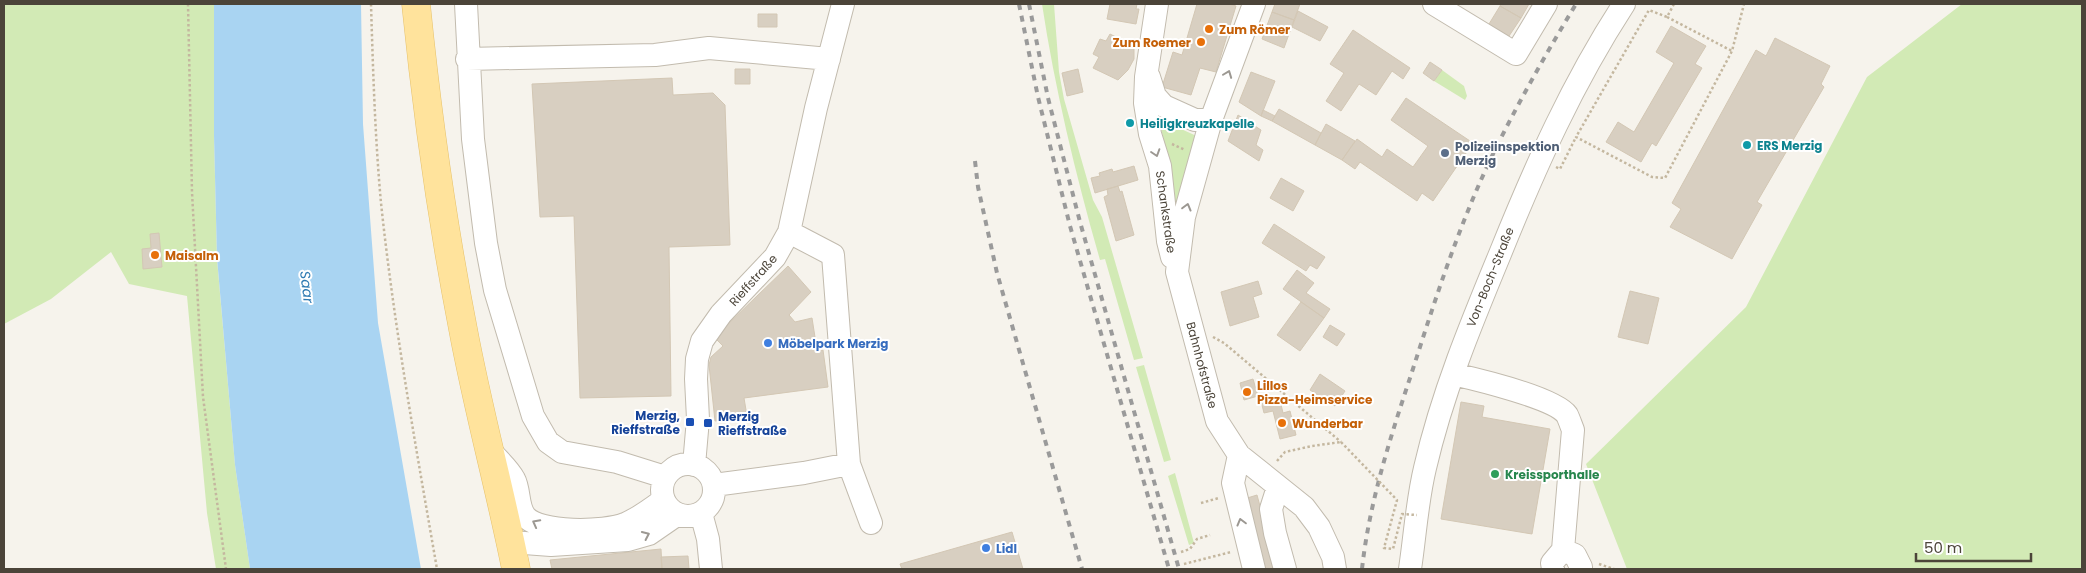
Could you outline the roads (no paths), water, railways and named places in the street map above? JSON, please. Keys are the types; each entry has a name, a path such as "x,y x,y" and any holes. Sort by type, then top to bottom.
{"main road":[{"path":"416,4 422,71 439,198 463,331 516,569"}],"street":[{"path":"466,4 467,59 473,139 486,243 495,290 534,416 548,442 562,452 617,462 665,477"},
{"name":"Rieffstraße","path":"694,464 698,419 697,358 702,340 721,314 775,257 789,232 843,4"},
{"name":"Schankstraße","path":"1157,4 1149,54 1145,103 1150,134 1160,166 1168,242 1177,272"},
{"name":"Bahnhofstraße","path":"1254,4 1211,120 1200,157 1184,217 1177,272 1217,421 1239,455 1304,507 1319,527 1332,557 1334,569"},
{"path":"1434,4 1516,54 1546,4"},
{"name":"Von-Boch-Straße","path":"1410,569 1425,469 1453,374 1468,331 1539,159 1590,58 1624,4"},
{"path":"467,59 655,55 709,48 829,59"},
{"path":"1149,54 1150,78 1155,96 1159,101 1164,106 1195,120 1211,120"},
{"path":"789,232 833,255 849,464 871,523"},
{"path":"1453,374 1511,389 1555,406 1566,414 1572,430 1558,559 1575,555 1581,567 1580,569"},
{"path":"490,450 515,480 522,509 526,516 537,525 563,530 622,525 646,513 670,507"},
{"path":"1239,455 1233,484 1254,569"},
{"path":"694,464 707,472 714,485 712,501 701,513 686,516 670,507 662,492 665,477 670,471 677,466 694,464"},
{"path":"714,485 804,473 849,464"},
{"path":"1278,487 1271,509 1275,534 1285,569"},
{"path":"511,542 551,545 628,540 649,534 670,507"},
{"path":"701,513 708,539 711,569"}],"water":[{"name":"Saar","path":"214,4 361,4 363,124 378,323 421,569 250,569 235,465 217,258 214,136"}],"railway":[{"path":"1019,4 1038,97 1070,226 1169,569"},
{"path":"1029,4 1048,98 1080,222 1179,569"},
{"path":"1362,569 1375,496 1388,447 1448,262 1481,179 1534,77 1576,4"},
{"path":"975,161 978,187 997,273 1082,569"}],"place":[{"name":"Zum Römer","path":"1209,29"},
{"name":"Zum Roemer","path":"1201,42"},
{"name":"Heiligkreuzkapelle","path":"1130,123"},
{"name":"ERS Merzig","path":"1747,145"},
{"name":"Polizeiinspektion Merzig","path":"1445,153"},
{"name":"Maisalm","path":"155,255"},
{"name":"Möbelpark Merzig","path":"768,343"},
{"name":"Lillos Pizza-Heimservice","path":"1247,392"},
{"name":"Merzig, Rieffstraße","path":"690,422"},
{"name":"Merzig Rieffstraße","path":"708,423"},
{"name":"Wunderbar","path":"1282,423"},
{"name":"Kreissporthalle","path":"1495,474"},
{"name":"Lidl","path":"986,548"}]}
